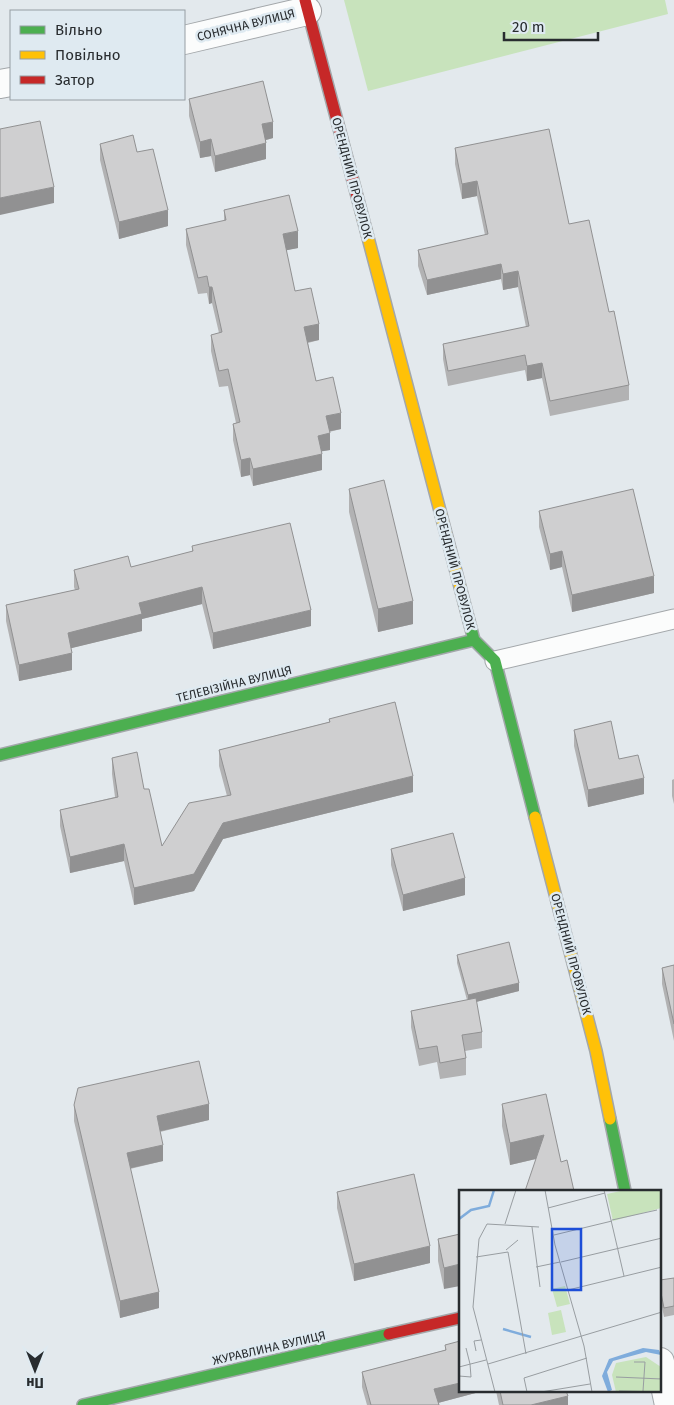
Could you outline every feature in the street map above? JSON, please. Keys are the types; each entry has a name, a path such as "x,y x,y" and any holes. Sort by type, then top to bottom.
{"street":[{"name":"СОНЯЧНА ВУЛИЦЯ","path":"185,40 306,5"},
{"name":"ОРЕНДНИЙ ПРОВУЛОК","path":"306,5 474,640 495,661 596,1051 625,1190"},
{"name":"ТЕЛЕВІЗІЙНА ВУЛИЦЯ","path":"0,755 474,640"},
{"name":"ЖУРАВЛИНА ВУЛИЦЯ","path":"83,1405 459,1318"},
{"path":"662,1372 669,1405"}],"lane":[{"path":"495,661 674,619"}],"green space":[{"path":"344,0 665,0 668,14 368,91"}],"building":[{"path":"263,81 273,122 262,124 266,143 215,156 211,139 200,142 189,99"},
{"path":"40,121 54,187 0,198 0,129"},
{"path":"549,129 569,224 589,220 609,312 614,311 629,385 550,401 542,363 527,366 525,355 448,371 443,344 529,326 518,271 503,274 501,264 427,280 418,250 488,234 477,181 462,184 455,148"},
{"path":"133,135 137,152 153,149 168,210 119,222 100,144"},
{"path":"289,195 298,231 283,234 295,291 311,288 319,324 304,327 316,381 333,377 341,413 326,416 330,433 318,436 322,454 253,469 250,458 241,460 233,424 240,422 228,369 219,371 211,335 222,332 212,287 209,287 207,276 198,278 186,229 226,220 224,210"},
{"path":"384,480 413,601 378,609 349,489"},
{"path":"633,489 654,576 572,595 562,551 550,554 539,511"},
{"path":"290,523 311,610 213,633 202,587 139,603 142,614 68,633 72,653 19,665 6,605 79,589 74,570 128,556 131,567 193,551 192,546"},
{"path":"395,702 413,776 223,823 194,874 134,888 124,844 70,857 60,810 118,797 112,758 137,752 144,789 149,789 162,846 189,803 231,795 219,750 330,722 329,719"},
{"path":"611,721 619,759 638,755 644,778 588,790 574,730"},
{"path":"453,833 465,878 403,895 391,849"},
{"path":"509,942 519,983 468,995 457,955"},
{"path":"674,965 674,1024 662,968"},
{"path":"476,998 482,1032 462,1035 466,1058 440,1063 437,1046 419,1049 411,1011"},
{"path":"199,1061 209,1104 157,1116 163,1145 127,1153 159,1292 120,1301 74,1105 78,1088"},
{"path":"546,1094 561,1162 567,1160 574,1190 525,1190 544,1135 510,1143 502,1104"},
{"path":"414,1174 430,1246 354,1264 337,1192"},
{"path":"459,1234 459,1264 444,1268 438,1239"},
{"path":"674,1278 674,1306 664,1308 662,1280"},
{"path":"459,1341 459,1383 434,1389 439,1405 371,1405 362,1372 446,1350 445,1345"},
{"path":"500,1392 566,1392 568,1396 531,1405 503,1405"}],"traffic: fast":[{"path":"464,602 474,640 495,661 535,817"},
{"path":"0,755 474,640"},
{"path":"610,1119 625,1190"},
{"path":"83,1405 389,1334"}],"traffic: slow":[{"path":"361,211 464,602"},
{"path":"535,817 596,1051 610,1119"}],"traffic: jam":[{"path":"305,0 361,211"},
{"path":"389,1334 459,1318"}]}
